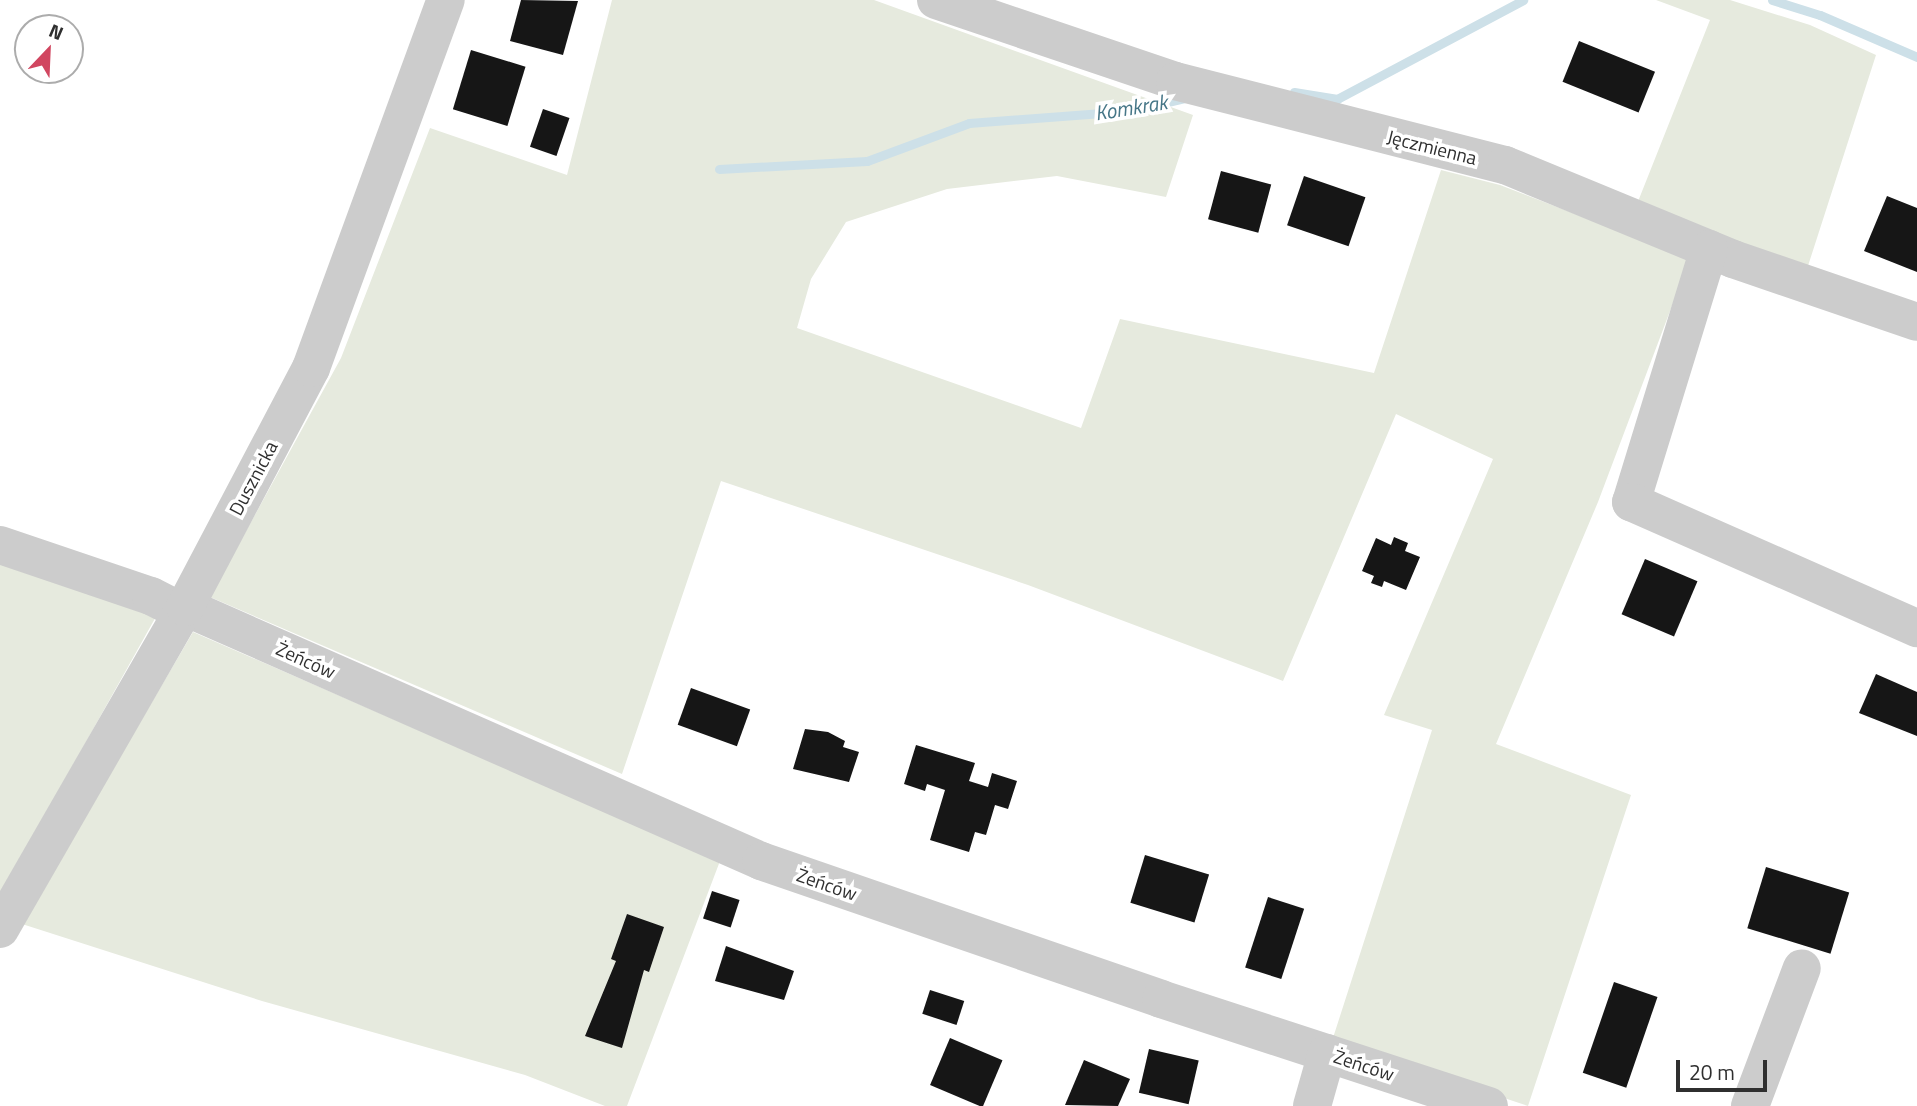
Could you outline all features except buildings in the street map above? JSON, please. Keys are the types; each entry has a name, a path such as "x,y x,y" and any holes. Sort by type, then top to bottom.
{"street":[{"name":"Dusznicka","path":"0,929 184,609 311,368 446,0"},
{"name":"Jęczmienna","path":"936,0 1235,99 1505,165 1709,249 1917,322"},
{"path":"1709,249 1631,502 1917,628"},
{"name":"Żeńców","path":"0,545 184,609 761,861 1489,1106"},
{"path":"1750,1106 1802,968"},
{"path":"1312,1106 1327,1053"}],"shaded area":[{"path":"612,0 874,0 1193,115 1166,197 1057,176 947,189 846,222 811,279 797,328 1081,428 1120,319 1374,373 1441,170 1500,185 1690,258 1598,502 1496,744 1631,795 1528,1106 1332,1041 1432,730 1384,715 1493,459 1396,414 1283,681 1028,585 721,481 622,774 210,597 341,358 430,128 567,175"},
{"path":"1656,0 1730,0 1810,25 1876,55 1807,269 1637,204 1710,20"},
{"path":"0,562 158,613 0,896"},
{"path":"193,632 720,861 627,1106 605,1106 525,1075 262,1001 22,924"}],"waterway":[{"name":"Komkrak","path":"1294,92 1337,99 1523,0"},
{"name":"Komkrak","path":"1772,0 1820,15 1917,57"},
{"name":"Komkrak","path":"719,169 867,161 969,123 1129,111 1185,98"}]}
